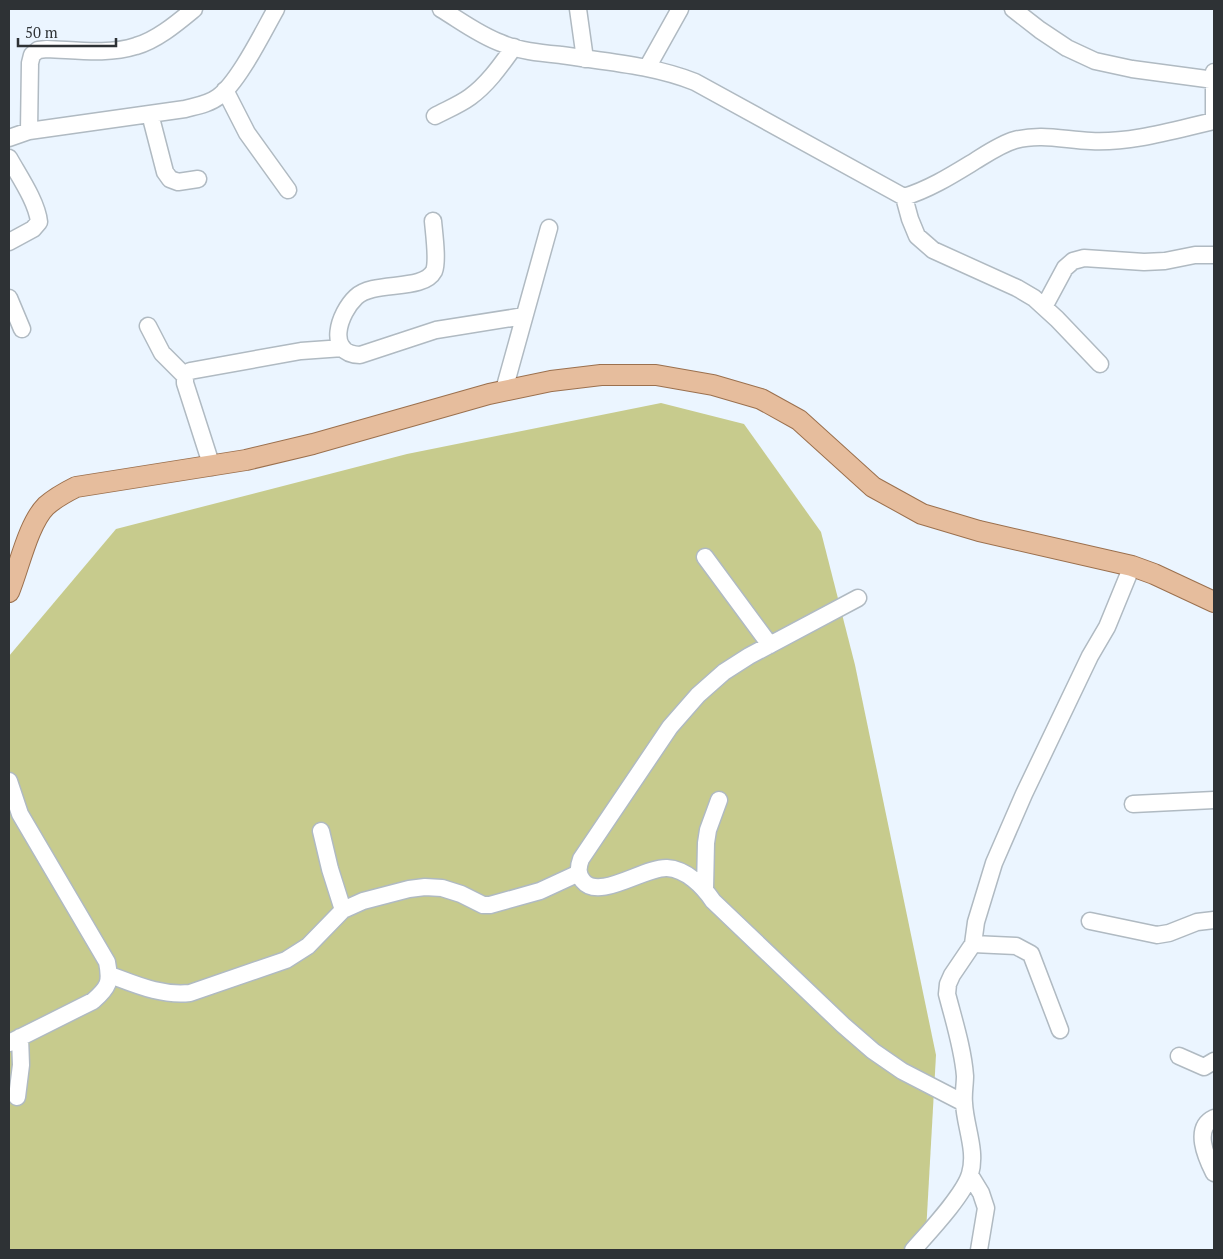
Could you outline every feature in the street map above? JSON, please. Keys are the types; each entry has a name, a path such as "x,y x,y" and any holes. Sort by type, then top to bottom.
{"main road":[{"path":"9,592 36,522 46,506 76,487 246,460 313,444 504,390 551,380 601,375 656,375 713,385 761,399 798,420 873,487 922,514 979,531 1132,566 1214,602"}],"street":[{"path":"29,131 30,63 32,55 38,50 111,50 138,46 165,31 194,9"},
{"path":"9,138 29,131 185,109 218,98 231,84 276,9"},
{"path":"441,9 502,44 648,68 672,73 695,82 904,197 910,219 918,236 933,250 1017,288 1034,298 1100,364"},
{"path":"578,9 585,59"},
{"path":"648,68 680,9"},
{"path":"1013,9 1060,44 1095,61 1132,69 1214,80"},
{"path":"435,116 469,98 481,88 495,74 514,47"},
{"path":"904,197 923,191 996,148 1014,140 1031,136 1091,141 1118,140 1155,135 1214,121 1214,72"},
{"path":"225,90 248,133 288,190"},
{"path":"150,114 165,172 170,180 178,182 198,180"},
{"path":"9,158 32,200 38,214 38,222 33,229 9,242"},
{"path":"433,221 434,270 429,276 416,283 367,290 356,297 343,314 339,327 338,338 343,348 350,355 360,355 436,330 524,316"},
{"path":"504,390 549,228"},
{"path":"1044,307 1065,268 1073,260 1084,258 1144,262 1165,261 1195,255 1214,255"},
{"path":"9,298 22,329"},
{"path":"148,326 162,353 185,376"},
{"path":"212,466 185,383 185,376 190,371 287,353 343,348"},
{"path":"705,557 770,645"},
{"path":"913,1250 954,1200 970,1175 972,1165 971,1142 964,1103 965,1076 962,1053 947,994 948,984 973,944 976,922 994,862 1024,794 1090,656 1106,627 1132,566"},
{"path":"858,598 749,656 724,672 698,695 676,720 581,859 578,873 581,880 587,885 599,888 610,886 644,872 666,868 682,871 705,889 719,907 843,1025 873,1050 902,1071 964,1103"},
{"path":"9,781 20,814 107,962 110,975 106,988 93,1001 14,1040 21,1064 17,1096"},
{"path":"705,889 708,830 719,800"},
{"path":"1133,804 1214,800"},
{"path":"321,831 342,910"},
{"path":"110,975 162,993 176,995 190,993 286,960 308,946 342,910 362,901 409,889 425,887 442,888 461,894 477,903 490,905 540,891 578,873"},
{"path":"1090,922 1157,935 1169,933 1197,922 1214,920"},
{"path":"973,944 1016,946 1031,954 1060,1030"},
{"path":"1179,1056 1204,1067 1214,1060"},
{"path":"1214,1118 1210,1120 1204,1129 1202,1137 1214,1173"},
{"path":"970,1175 982,1193 986,1208 979,1250"}],"green space":[{"path":"661,403 744,424 821,532 855,665 936,1055 925,1250 9,1250 9,656 116,529 407,454"}]}
